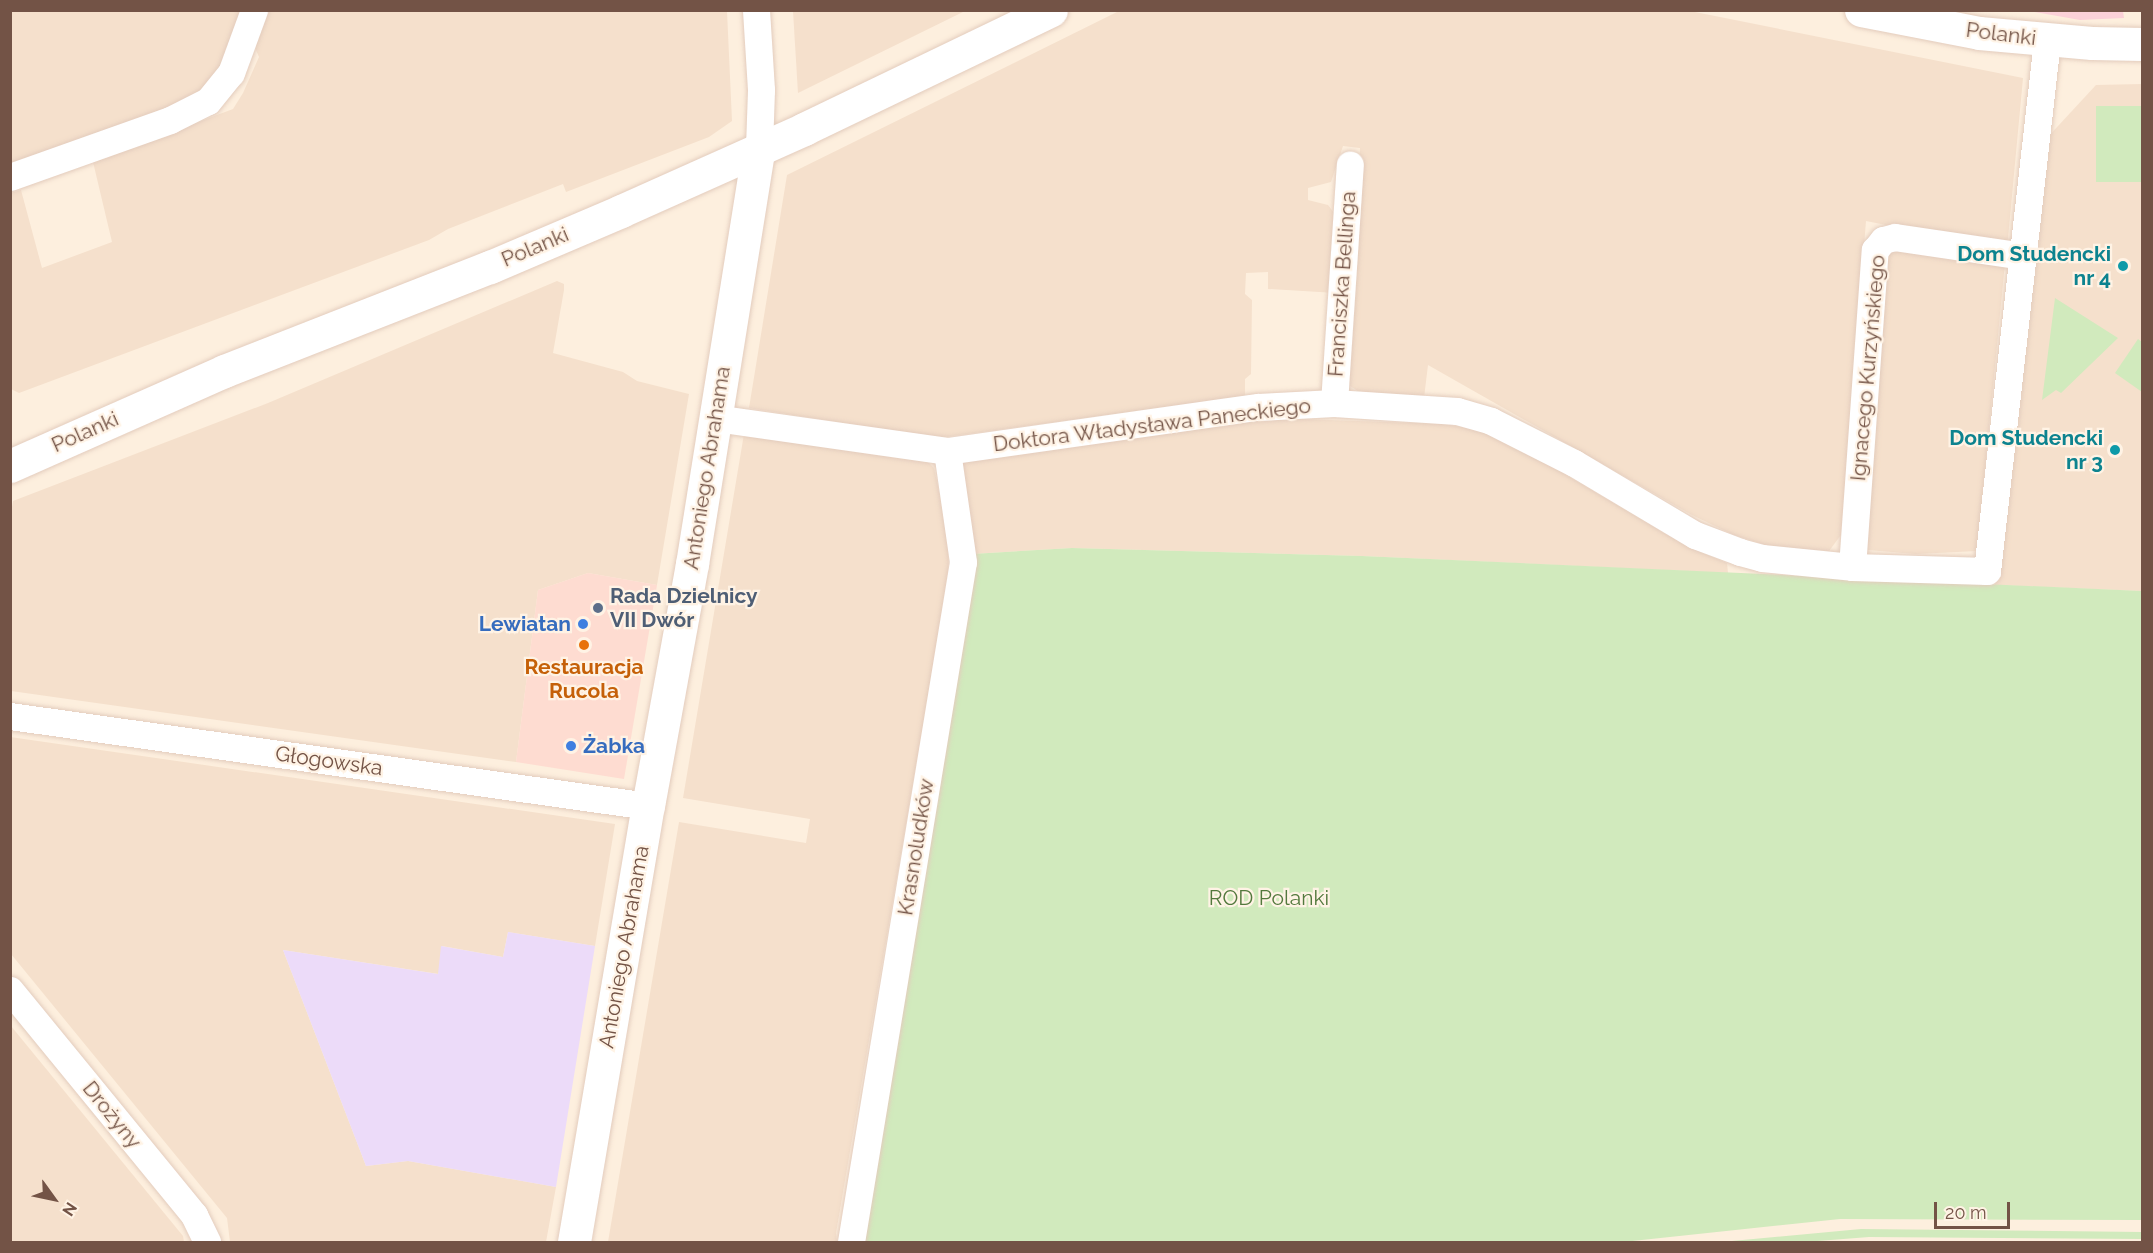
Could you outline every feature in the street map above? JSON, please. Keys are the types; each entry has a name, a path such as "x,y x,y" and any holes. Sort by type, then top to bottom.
{"street":[{"path":"10,177 170,120 208,101 231,74 254,10"},
{"name":"Antoniego Abrahama","path":"574,1242 648,806 692,564 759,148 761,90 756,10"},
{"name":"Polanki","path":"10,466 224,371 490,267 759,148 1052,10"},
{"name":"Polanki","path":"1861,10 1979,33 2047,40 2142,44"},
{"path":"2023,256 2047,40"},
{"name":"Franciszka Bellinga","path":"1334,403 1350,165"},
{"name":"Ignacego Kurzyńskiego","path":"1852,567 1875,250 1883,240 1895,237 2023,256"},
{"name":"Doktora Władysława Paneckiego","path":"715,418 947,451 1258,407 1334,403 1457,411 1477,415 1574,463 1665,518 1720,546 1762,558 1852,567 1987,571 2023,256"},
{"name":"Krasnoludków","path":"851,1242 963,562 947,451"},
{"name":"Głogowska","path":"10,716 648,806"},
{"name":"Drożyny","path":"10,990 195,1215 207,1242"}],"shaded area":[{"path":"793,10 965,11 798,93"},
{"path":"10,11 241,11 220,69 196,94 164,111 11,165"},
{"path":"266,11 727,11 732,121 709,137 566,192 563,184 448,229 429,240 19,393 11,389 11,193 21,190 42,268 112,242 93,162 233,109 259,57 253,43"},
{"path":"1119,11 1690,11 2023,78 2007,249 1866,221 1841,535 1829,551 1772,547 1734,535 1692,515 1428,365 1424,398 1358,391 1350,386 1346,379 1360,148 1343,146 1331,182 1308,188 1308,200 1328,205 1338,218 1336,293 1268,289 1268,272 1246,273 1245,294 1252,300 1251,374 1245,379 1245,396 937,438 749,408 787,175"},
{"path":"2029,11 2123,11 2124,18 2080,20"},
{"path":"2142,84 2142,591 1995,585 2046,139 2096,85"},
{"path":"1892,245 2005,263 1977,551 1916,554 1868,550 1863,541 1880,268"},
{"path":"557,281 564,284 564,290 553,353 623,372 637,381 689,394 657,585 588,573 538,590 516,762 11,691 10,519 13,501 268,403"},
{"path":"1267,418 1444,424 1473,429 1501,440 1556,469 1686,546 1727,563 1728,573 1362,556 1072,548 971,554 961,464 966,460"},
{"path":"744,434 927,461 934,468 949,539 948,571 836,1233 837,1242 608,1242 679,822 806,843 810,819 683,798"},
{"path":"588,573 657,585 624,779 516,762 538,590"},
{"path":"10,737 615,824 595,946 508,932 503,957 442,946 439,974 283,950 366,1166 408,1161 556,1187 546,1242 230,1242 227,1218 11,954"},
{"path":"508,932 595,946 556,1187 408,1161 366,1166 283,950 438,974 441,946 503,957"},
{"path":"11,1026 183,1236 184,1242 11,1242"}],"green space":[{"path":"2096,106 2142,106 2142,182 2096,182"},
{"path":"2055,298 2118,338 2061,393 2056,390 2042,400"},
{"path":"2138,339 2142,342 2142,392 2115,373"},
{"name":"ROD Polanki","path":"1072,548 1362,556 2142,591 2142,1220 1840,1219 1623,1242 861,1242 972,554"},
{"path":"1861,1229 2142,1232 2142,1239 1869,1237 1805,1242 1721,1242"}],"place":[{"name":"Dom Studencki nr 4","path":"2123,266"},
{"name":"Dom Studencki nr 3","path":"2115,450"},
{"name":"Rada Dzielnicy VII Dwór","path":"598,608"},
{"name":"Lewiatan","path":"583,624"},
{"name":"Restauracja Rucola","path":"584,645"},
{"name":"Żabka","path":"571,746"}]}
